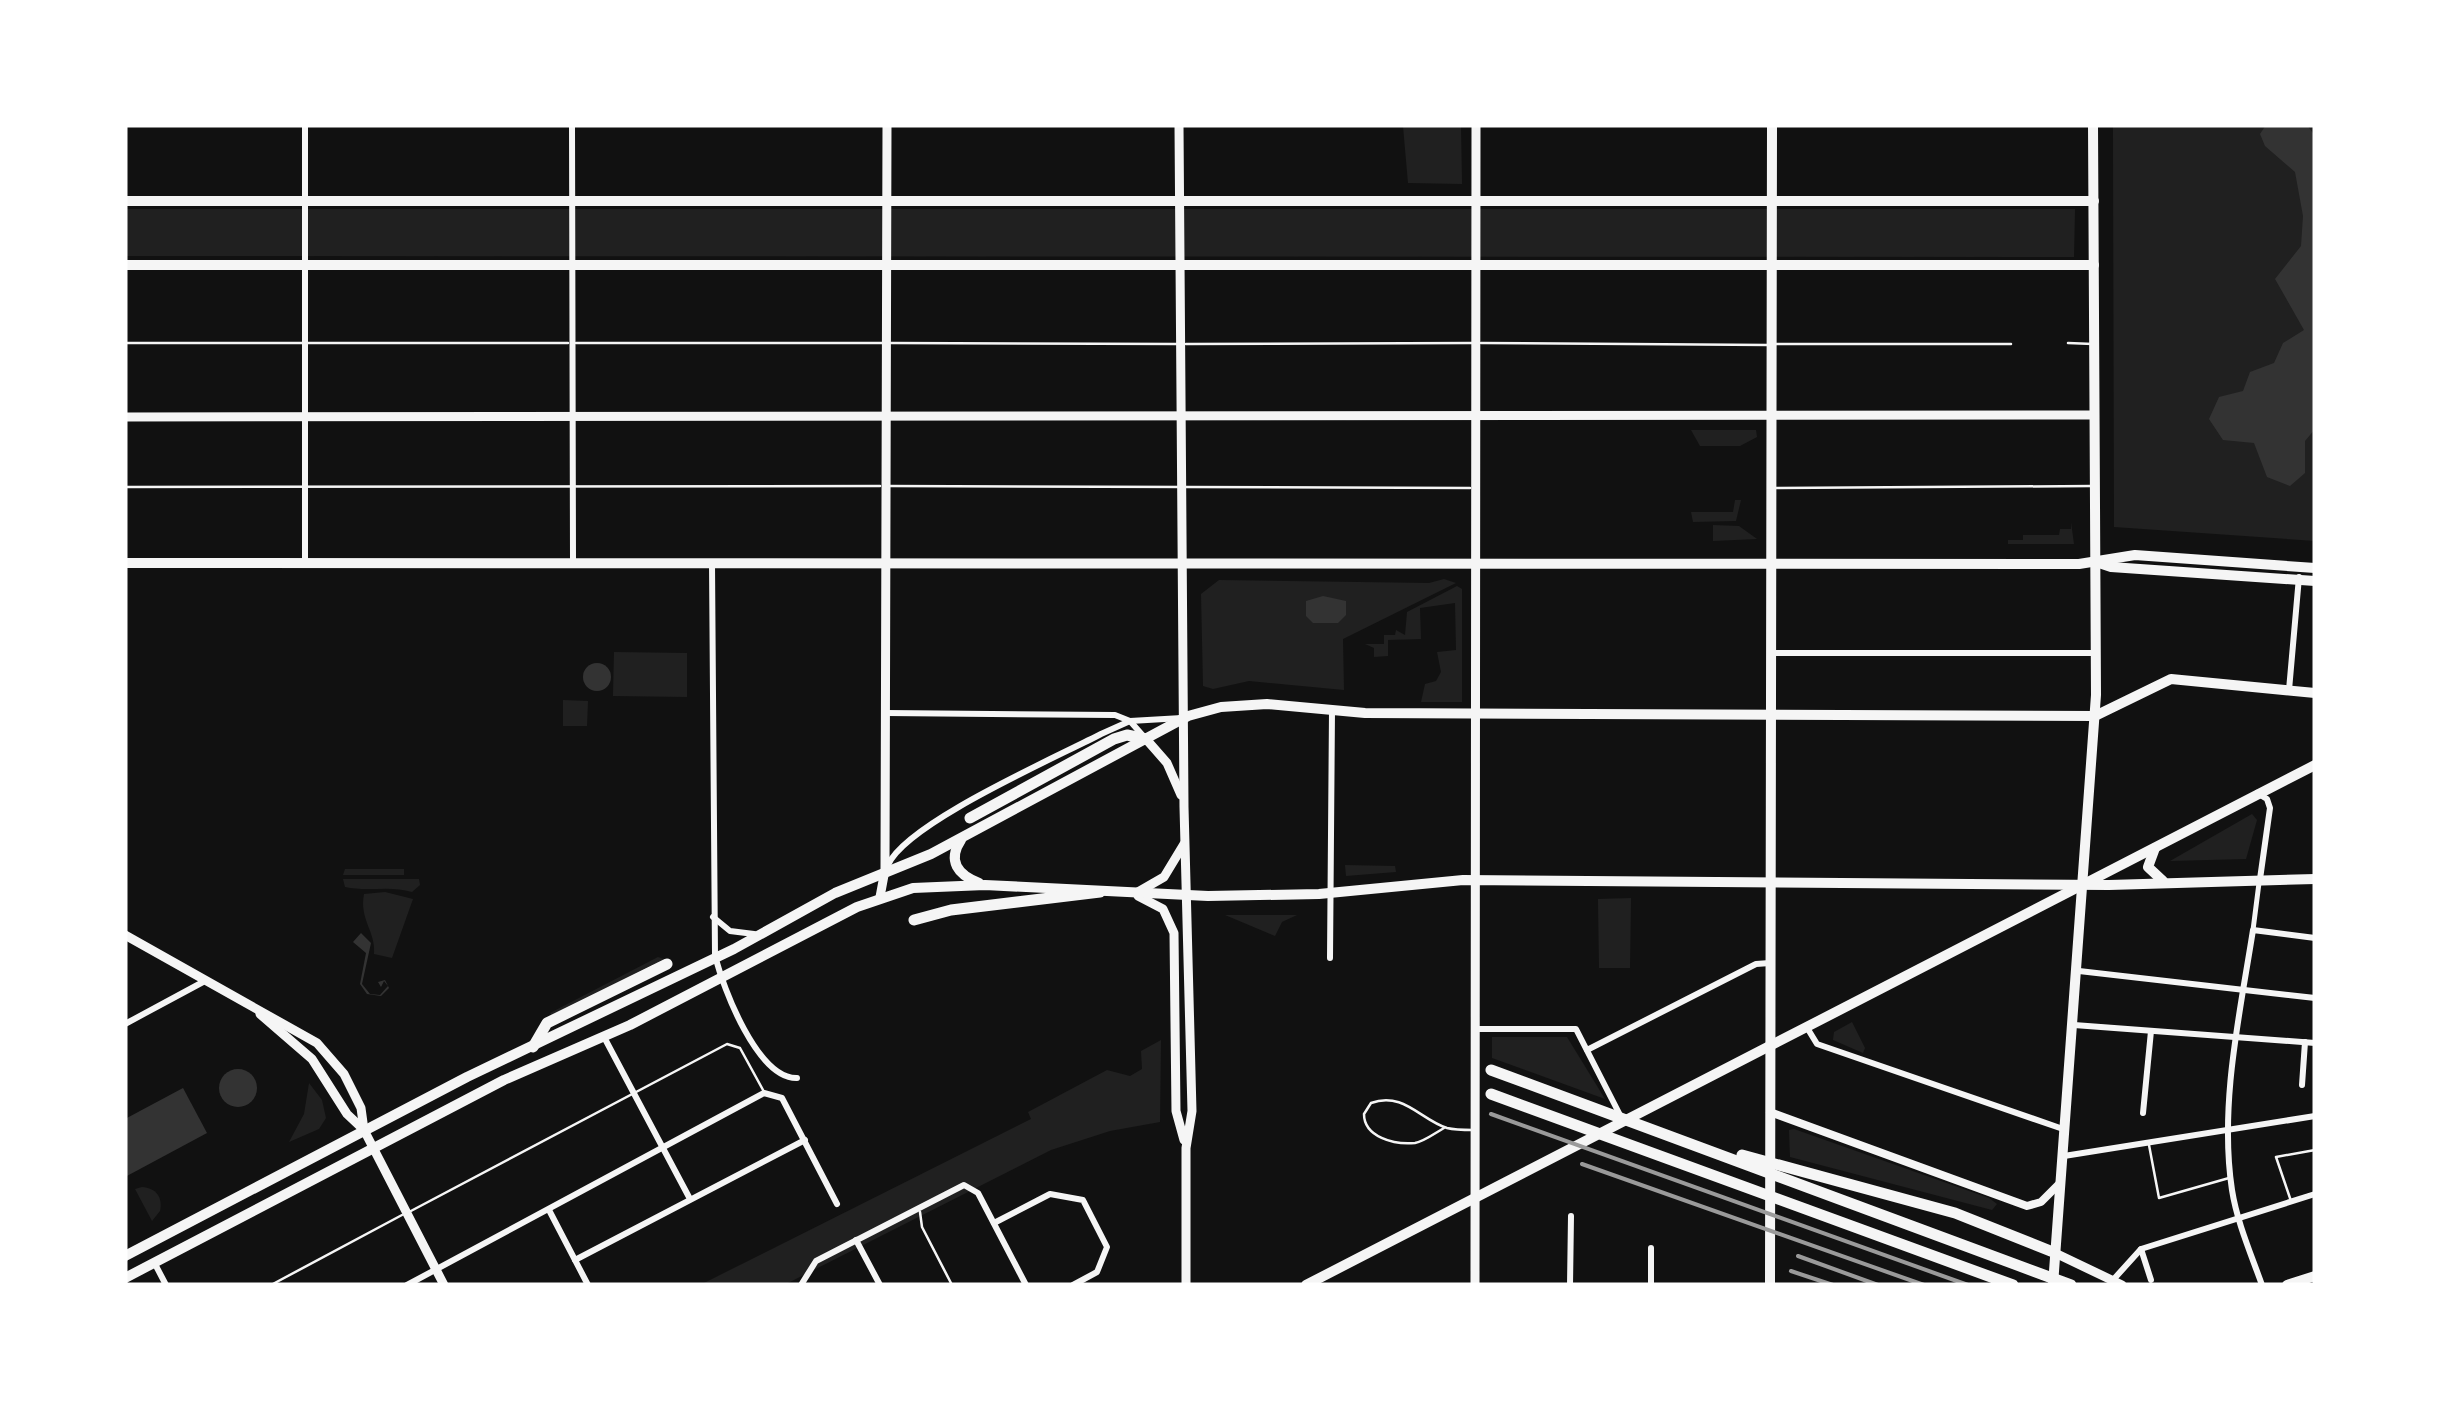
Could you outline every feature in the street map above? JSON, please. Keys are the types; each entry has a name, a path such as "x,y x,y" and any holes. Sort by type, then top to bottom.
{"highway":[{"path":"970,818 1120,737 1146,739"},
{"path":"914,920 952,910 1100,892"},
{"path":"533,1047 547,1023 667,964"},
{"path":"1491,1070 2070,1285"},
{"path":"1491,1094 2013,1285"},
{"path":"1710,1149 1768,1159 1955,1213 2052,1258"}],"main road":[{"path":"880,897 886,870 887,125"},
{"path":"1180,125 1184,807 1192,1111 1186,1148 1186,1285"},
{"path":"1475,1285 1476,125"},
{"path":"1770,1285 1772,125"},
{"path":"2054,1285 2052,1258 2079,971 2095,716 2093,125"},
{"path":"125,201 2094,201"},
{"path":"125,265 2094,265"},
{"path":"125,417 2094,415"},
{"path":"125,562 2125,561 2299,573 2315,568"},
{"path":"2299,573 2315,581"},
{"path":"125,1256 364,1130 886,870 963,837 1205,709 1257,704 1476,714 2095,716 2171,679 2315,693"},
{"path":"1146,739 1170,769 1184,807"},
{"path":"1306,1285 2315,764"},
{"path":"1130,894 1164,877 1186,835"},
{"path":"963,837 955,850 956,865 966,878 984,885"},
{"path":"2158,843 2148,867 2152,876 2166,882"},
{"path":"125,1278 519,1073 604,1037 880,897 922,886 984,885 1189,896 1332,893 1476,880 2315,879"},
{"path":"1130,894 1155,903 1173,924 1176,1111 1186,1148"},
{"path":"125,934 203,982 308,1038 334,1060 361,1108 364,1130 373,1149 444,1285"},
{"path":"260,1014 312,1059 348,1114 364,1130"},
{"path":"2060,1169 2064,1125"},
{"path":"2052,1258 2118,1283"},
{"path":"2287,1285 2315,1276"}],"street":[{"path":"305,125 305,562"},
{"path":"572,125 573,564"},
{"path":"712,564 715,955 721,978 767,1066 786,1078 798,1078"},
{"path":"2289,691 2299,573"},
{"path":"1771,652 2096,653"},
{"path":"1330,958 1332,710"},
{"path":"886,713 1101,714 1130,721 1184,718"},
{"path":"1130,721 1146,739"},
{"path":"886,870 898,848 930,825 1130,721"},
{"path":"2256,793 2268,800 2270,808 2236,1036 2230,1177 2239,1219 2262,1285"},
{"path":"713,916 730,931 762,933"},
{"path":"2253,930 2315,938"},
{"path":"1586,1050 1756,964 1771,963"},
{"path":"2079,971 2315,998"},
{"path":"125,1024 203,982"},
{"path":"1806,1025 1818,1044 2064,1125"},
{"path":"2074,1026 2315,1043"},
{"path":"1476,1029 1576,1029 1622,1120"},
{"path":"2144,1113 2151,1032"},
{"path":"604,1037 690,1199"},
{"path":"2302,1085 2305,1042"},
{"path":"407,1285 764,1094 781,1097 837,1204"},
{"path":"1770,1112 2027,1206 2041,1202 2059,1184"},
{"path":"2064,1156 2315,1116"},
{"path":"574,1260 805,1140"},
{"path":"804,1284 812,1263 966,1185 977,1191 1026,1285"},
{"path":"994,1223 1048,1194 1083,1200 1108,1247 1098,1272 1073,1285"},
{"path":"2118,1283 2141,1250 2315,1194"},
{"path":"549,1210 588,1285"},
{"path":"1570,1285 1572,1216"},
{"path":"856,1240 880,1285"},
{"path":"1651,1248 1651,1285"},
{"path":"2141,1250 2151,1280"},
{"path":"154,1262 166,1285"}],"lane":[{"path":"125,343 2011,344"},
{"path":"2068,344 2094,344"},
{"path":"1772,488 2094,486"},
{"path":"125,487 1477,488"},
{"path":"271,1285 632,1091 730,1043 740,1048 764,1094"},
{"path":"1444,1128 1421,1141 1407,1142 1374,1135 1366,1128 1364,1114 1371,1103 1386,1100 1422,1110 1444,1128 1477,1131"},
{"path":"2148,1144 2160,1198 2230,1177"},
{"path":"2291,1202 2276,1157 2315,1150"},
{"path":"918,1206 922,1226 952,1285"}],"shaded area":[{"path":"2113,125 2315,125 2315,541 2114,527"},
{"path":"2266,125 2307,125 2315,136 2315,429 2305,441 2305,473 2290,486 2267,477 2254,443 2223,440 2209,419 2219,397 2243,391 2250,372 2274,363 2283,343 2304,330 2275,279 2301,246 2303,216 2295,172 2265,146 2260,134"},
{"path":"1403,126 1461,126 1462,184 1408,183"},
{"path":"125,209 2075,209 2074,257 125,256"},
{"path":"1691,430 1756,430 1757,437 1740,446 1700,446"},
{"path":"1735,500 1741,500 1736,521 1693,522 1691,512 1733,512"},
{"path":"2071,522 2074,544 2008,544 2008,540 2023,540 2023,535 2059,535 2060,529 2071,529"},
{"path":"1713,525 1739,526 1757,539 1713,541"},
{"path":"1444,579 1456,583 1343,639 1344,690 1249,681 1213,689 1203,686 1201,594 1219,580 1429,583"},
{"path":"1457,586 1462,589 1462,702 1421,702 1425,684 1436,681 1441,672 1437,652 1456,650 1455,603 1420,608 1421,639 1388,640 1388,656 1374,657 1374,648 1365,644 1384,644 1384,635 1395,635 1396,630 1405,635 1407,612"},
{"path":"1323,596 1346,601 1346,615 1338,623 1313,623 1306,616 1306,601"},
{"path":"614,652 687,653 687,697 613,696"},
{"path":"597,663 607,667 611,677 607,687 597,691 587,687 583,677 587,667"},
{"path":"563,700 588,701 587,726 563,726"},
{"path":"2252,814 2257,820 2246,859 2170,861"},
{"path":"1345,865 1395,866 1396,872 1346,876"},
{"path":"345,869 404,869 404,875 343,875"},
{"path":"343,879 419,879 420,885 412,892 354,888 345,887"},
{"path":"385,892 413,899 392,958 374,954 363,903 364,894"},
{"path":"1631,898 1630,968 1599,968 1598,899"},
{"path":"1225,915 1297,915 1282,922 1275,936"},
{"path":"361,933 371,943 362,984 370,994 380,995 388,986 381,996 367,994 360,984 366,953 353,942"},
{"path":"658,957 664,959 551,1015 550,1013"},
{"path":"1852,1022 1865,1048 1863,1053 1833,1040 1834,1032"},
{"path":"1492,1037 1567,1037 1605,1099 1492,1058"},
{"path":"1161,1040 1160,1122 1110,1131 1051,1150 784,1285 700,1285 1031,1119 1028,1112 1107,1070 1130,1076 1142,1069 1141,1051"},
{"path":"238,1069 251,1075 257,1088 251,1101 238,1107 225,1101 219,1088 225,1075"},
{"path":"309,1083 322,1100 326,1118 319,1129 289,1142 304,1114"},
{"path":"183,1088 207,1133 125,1177 125,1119"},
{"path":"1789,1130 1997,1204 1992,1210 1790,1157"},
{"path":"135,1189 151,1189 159,1198 160,1211 152,1221"}],"railway":[{"path":"1491,1114 1968,1285"},
{"path":"1582,1164 1924,1285"},
{"path":"1798,1256 1878,1285"},
{"path":"1791,1271 1833,1285"}]}
